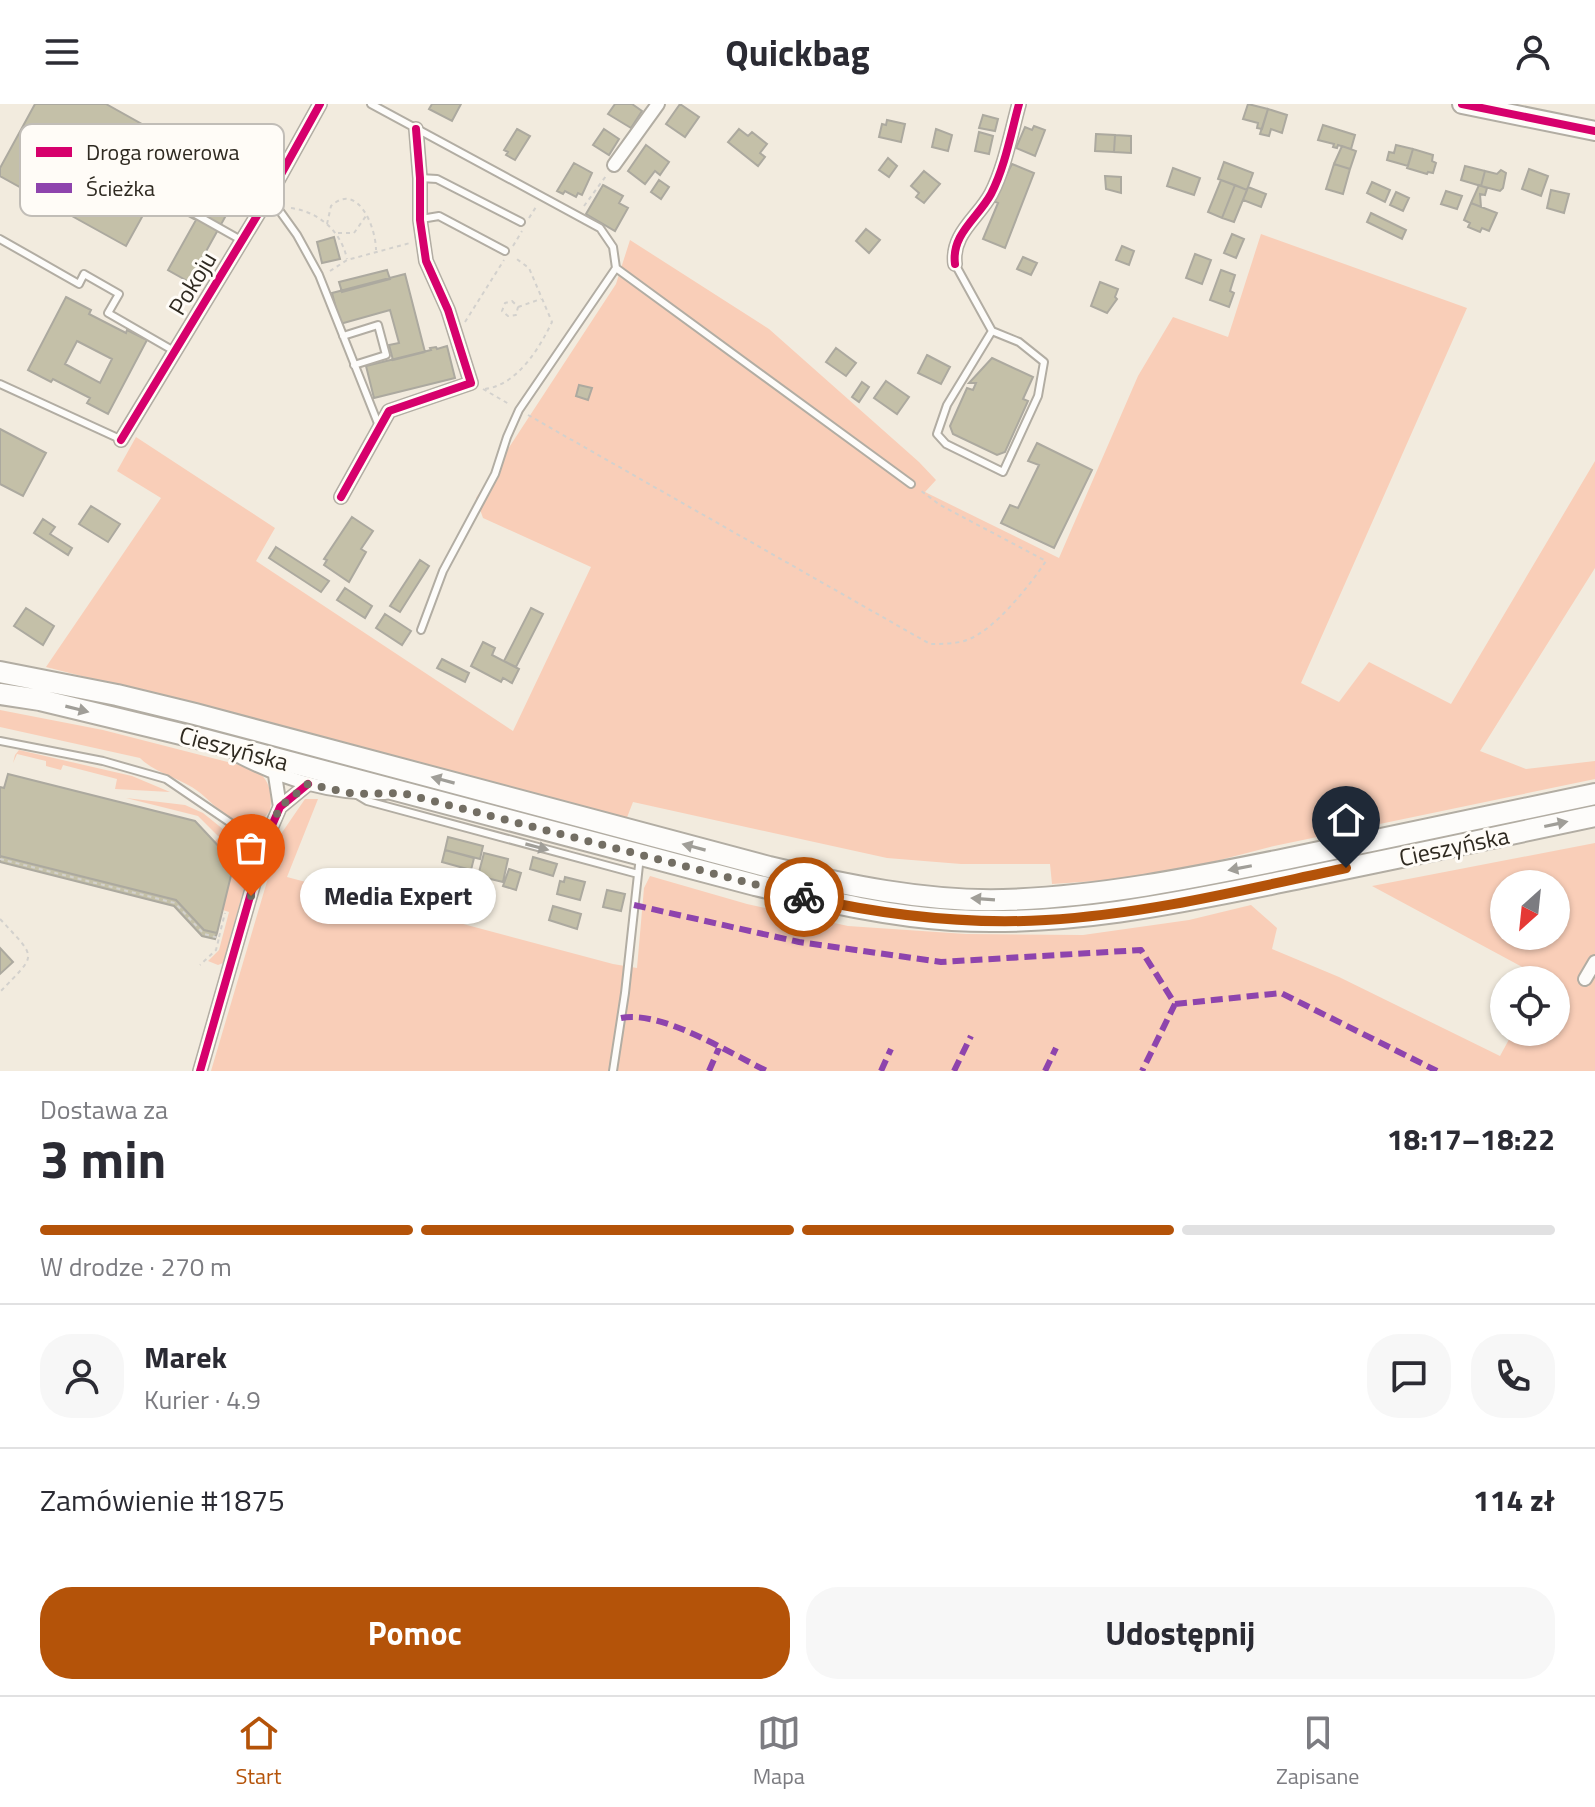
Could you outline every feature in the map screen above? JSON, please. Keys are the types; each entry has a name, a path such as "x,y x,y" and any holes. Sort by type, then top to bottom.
{"main road":[{"name":"Cieszyńska","path":"0,672 195,714 769,867 831,881 916,894 1001,900 1099,893 1247,867 1595,794"},
{"name":"Cieszyńska","path":"0,694 40,700 206,740 402,793 639,864 830,902 952,920 1047,920 1144,909 1595,816"}],"street":[{"name":"Pokoju","path":"284,169 320,104"},
{"path":"614,165 658,104"},
{"path":"955,264 953,249 990,195 1019,104"},
{"path":"1462,104 1493,107 1595,131"},
{"path":"341,497 389,411 471,383 448,310 426,261 420,220 416,129"},
{"name":"Pokoju","path":"121,440 256,216"},
{"path":"206,740 275,775 308,784 355,794 402,793"},
{"path":"275,775 280,807"},
{"path":"200,1071 267,837 280,807 308,784"},
{"path":"1585,979 1595,962"}],"lane":[{"path":"371,104 600,228 613,247 616,268 519,410 495,474 443,571 421,630"},
{"path":"420,178 437,179 521,226"},
{"path":"198,216 241,240"},
{"path":"283,216 321,279 379,427"},
{"path":"420,220 439,216 507,252"},
{"path":"0,239 79,284 84,274 119,294 108,313 174,351"},
{"path":"955,264 992,331 1019,342 1044,362 1038,396 1003,472 946,444 937,434 947,405 992,331"},
{"path":"616,268 911,484"},
{"path":"343,336 378,325 386,355 354,365"},
{"path":"0,384 121,440"},
{"path":"0,741 103,761 166,779 238,828 267,837"},
{"path":"355,794 367,801 639,864 613,1071"}],"path":[{"path":"577,214 614,165"},
{"path":"529,219 542,196"},
{"path":"327,224 331,206 342,198 351,199 367,215 374,230 377,251"},
{"path":"285,207 311,213 327,224 345,249 347,260"},
{"path":"335,232 354,233 367,215"},
{"path":"456,337 521,226"},
{"path":"321,279 347,260 423,241"},
{"path":"507,252 529,268 552,322 538,351 500,388 484,389 930,644 968,640 987,628 1008,608 1046,561 940,505 911,484"},
{"path":"518,307 542,299"},
{"path":"0,859 175,903 204,934 219,938"},
{"path":"200,965 216,950 225,913"},
{"path":"0,919 27,948 29,957 27,966 0,992"}],"shaded area":[{"path":"1261,234 1467,308 1301,683 1339,702 1369,662 1451,704 1595,461 1595,568 1480,751 1526,769 1595,761 1595,779 1274,846 1154,877 1052,884 1050,864 961,864 887,858 633,802 626,820 346,743 46,667 161,498 117,471 136,437 275,528 256,561 513,731 591,567 483,518 476,498 616,284 630,240 769,329 919,462 936,480 925,492 1059,558 1138,376 1173,317 1228,337"},
{"path":"0,710 103,730 255,769 269,787 270,810 256,823 239,822 226,816 192,787 153,768 140,758 0,727"},
{"path":"19,750 132,776 170,792 115,789 117,779 63,765 61,770 46,766 46,761 17,754 13,763 15,755"},
{"path":"126,798 185,805 203,813 229,834 257,842 223,963 218,965 208,961 219,950 229,912 223,910 236,855 224,852 214,842 219,837 198,816"},
{"path":"305,799 318,799 287,877 613,964 637,968 644,888 650,876 747,904 848,926 966,934 1083,935 1189,920 1251,905 1277,928 1272,949 1339,977 1500,1056 1505,1046 1570,1046 1570,966 1521,966 1491,950 1570,950 1570,870 1490,870 1490,950 1372,886 1595,843 1595,1071 211,1071 281,834"}],"building":[{"path":"35,104 106,104 142,124 24,124"},
{"path":"432,104 461,104 452,121 429,109"},
{"path":"615,104 632,104 642,111 631,128 608,114"},
{"path":"680,104 699,117 685,137 666,124"},
{"path":"1248,104 1268,109 1262,129 1257,128 1258,123 1243,119"},
{"path":"1268,109 1287,115 1282,133 1271,129 1269,136 1260,134"},
{"path":"983,115 998,119 995,131 979,128"},
{"path":"887,120 905,124 901,142 879,137 882,124 886,125"},
{"path":"1323,125 1355,135 1351,149 1338,145 1337,148 1333,147 1334,144 1318,140"},
{"path":"1034,126 1045,130 1035,156 1016,148 1025,127 1032,130"},
{"path":"517,129 530,136 515,160 504,150"},
{"path":"604,129 619,139 609,155 593,145"},
{"path":"739,129 748,136 752,132 767,144 760,153 765,157 758,166 728,142"},
{"path":"936,129 952,135 948,151 932,147"},
{"path":"20,131 20,187 0,176 0,168"},
{"path":"979,132 993,136 989,154 975,151"},
{"path":"1096,134 1115,135 1114,152 1095,151"},
{"path":"1115,135 1131,136 1131,153 1114,152"},
{"path":"646,145 669,162 660,175 655,171 645,184 628,171"},
{"path":"1396,145 1413,149 1408,166 1387,160 1389,152 1394,153"},
{"path":"1342,146 1356,151 1350,169 1334,164"},
{"path":"1413,149 1433,155 1432,161 1436,163 1433,173 1407,168"},
{"path":"888,158 897,166 889,177 879,170"},
{"path":"1224,162 1253,173 1247,190 1218,179"},
{"path":"574,163 592,173 582,195 578,193 576,197 565,191 563,194 557,191"},
{"path":"1012,164 1034,173 1005,248 983,239 998,203 993,201"},
{"path":"1334,164 1350,169 1343,194 1326,189"},
{"path":"1465,166 1485,171 1481,186 1461,180"},
{"path":"1173,168 1200,178 1194,195 1167,186"},
{"path":"1529,169 1548,176 1541,196 1522,189"},
{"path":"1501,170 1506,173 1500,191 1481,186 1485,171 1497,174"},
{"path":"924,171 940,184 924,203 916,197 919,193 911,186"},
{"path":"1105,176 1121,177 1121,193 1106,189"},
{"path":"659,180 669,187 661,199 651,192"},
{"path":"1221,180 1235,185 1222,218 1208,212"},
{"path":"1372,182 1390,190 1385,202 1367,193"},
{"path":"603,185 623,196 619,203 628,208 615,231 586,214"},
{"path":"1235,185 1247,190 1234,222 1222,218"},
{"path":"1479,185 1487,188 1485,195 1480,194 1481,207 1471,203"},
{"path":"1248,187 1266,194 1261,207 1243,200"},
{"path":"1551,190 1569,194 1564,213 1547,208"},
{"path":"1446,191 1462,196 1457,209 1441,204"},
{"path":"1396,192 1409,198 1403,211 1390,205"},
{"path":"1471,203 1497,213 1489,231 1482,228 1480,232 1468,227 1470,223 1464,220"},
{"path":"1371,213 1406,230 1402,239 1367,222"},
{"path":"72,216 143,216 126,246"},
{"path":"189,216 226,216 189,282 168,270 196,220"},
{"path":"866,229 880,240 869,253 856,241"},
{"path":"1232,234 1244,239 1236,258 1224,253"},
{"path":"334,237 340,259 322,263 317,242"},
{"path":"1122,246 1134,251 1129,265 1116,260"},
{"path":"1195,254 1211,260 1202,284 1186,278"},
{"path":"1023,257 1037,263 1031,275 1017,269"},
{"path":"387,270 390,279 342,292 339,282"},
{"path":"1221,270 1235,275 1229,307 1210,300"},
{"path":"405,274 425,352 393,360 389,345 399,343 390,310 340,324 332,293"},
{"path":"1100,282 1118,289 1117,299 1107,313 1091,306"},
{"path":"66,297 91,310 89,314 147,340 108,414 87,403 90,398 28,370","holes":["77,341 112,359 100,383 65,364"]},
{"path":"447,346 455,378 374,398 366,366"},
{"path":"836,348 856,363 846,376 826,362"},
{"path":"927,355 950,367 941,384 918,373"},
{"path":"992,358 1033,377 1023,399 1028,401 1005,452 997,455 953,434 950,426 967,388 973,390 976,383 969,383"},
{"path":"886,381 909,397 897,414 874,398"},
{"path":"862,382 869,387 859,402 852,397"},
{"path":"579,385 592,388 588,400 576,396"},
{"path":"0,429 46,453 23,496 0,484"},
{"path":"1037,443 1092,470 1054,548 1001,523 1010,505 1018,508 1039,465 1028,461"},
{"path":"91,506 120,524 108,542 79,524"},
{"path":"352,517 373,531 361,549 366,552 349,582 324,565 327,560 324,559"},
{"path":"43,519 55,527 50,534 72,548 68,555 34,533"},
{"path":"276,547 329,581 321,592 269,558"},
{"path":"420,560 429,566 400,612 390,606"},
{"path":"345,588 372,606 365,618 337,600"},
{"path":"26,608 54,626 43,645 14,626"},
{"path":"531,608 543,614 516,667 504,661"},
{"path":"385,614 411,631 402,645 376,628"},
{"path":"483,642 495,648 492,655 519,669 512,683 503,678 501,682 471,666"},
{"path":"442,659 469,673 465,682 437,668"},
{"path":"8,774 195,821 224,852 236,855 217,933 204,930 176,900 0,856 0,787 4,788"},
{"path":"448,837 483,846 480,859 445,850"},
{"path":"445,850 474,858 471,870 442,862"},
{"path":"484,853 508,859 503,882 478,876"},
{"path":"0,856 176,900 204,930 217,933 215,939 202,936 174,906 0,862"},
{"path":"533,857 557,864 553,876 530,869"},
{"path":"509,869 521,873 516,890 503,886"},
{"path":"565,877 585,882 580,900 557,894 560,881 564,882"},
{"path":"607,890 625,894 621,911 603,907"},
{"path":"553,906 581,914 577,929 549,920"},
{"path":"0,948 13,962 0,974"}],"marked path":[{"path":"634,905 799,942 941,962 1141,950 1175,1004 1142,1071"},
{"path":"1175,1004 1281,993 1437,1071"},
{"path":"621,1018 656,1020 715,1044 767,1071"},
{"path":"954,1071 971,1036"},
{"path":"709,1071 719,1048"},
{"path":"1045,1071 1056,1048"},
{"path":"881,1071 891,1049"}],"cycle path":[{"path":"284,169 320,104"},
{"path":"955,264 961,235 986,203 996,184 1019,104"},
{"path":"1462,104 1595,131"},
{"path":"341,497 389,411 471,383 448,310 426,261 420,220 416,129"},
{"path":"121,440 257,216"},
{"path":"200,1071 267,837 280,807 308,784"}],"way so far":[{"path":"251,896 267,837 280,807 308,784 355,794 402,793 804,897"}],"place":[{"name":"Media Expert","path":"251,896"}],"route":[{"path":"804,897 909,916 952,920 1047,920 1144,909 1346,868"}]}
